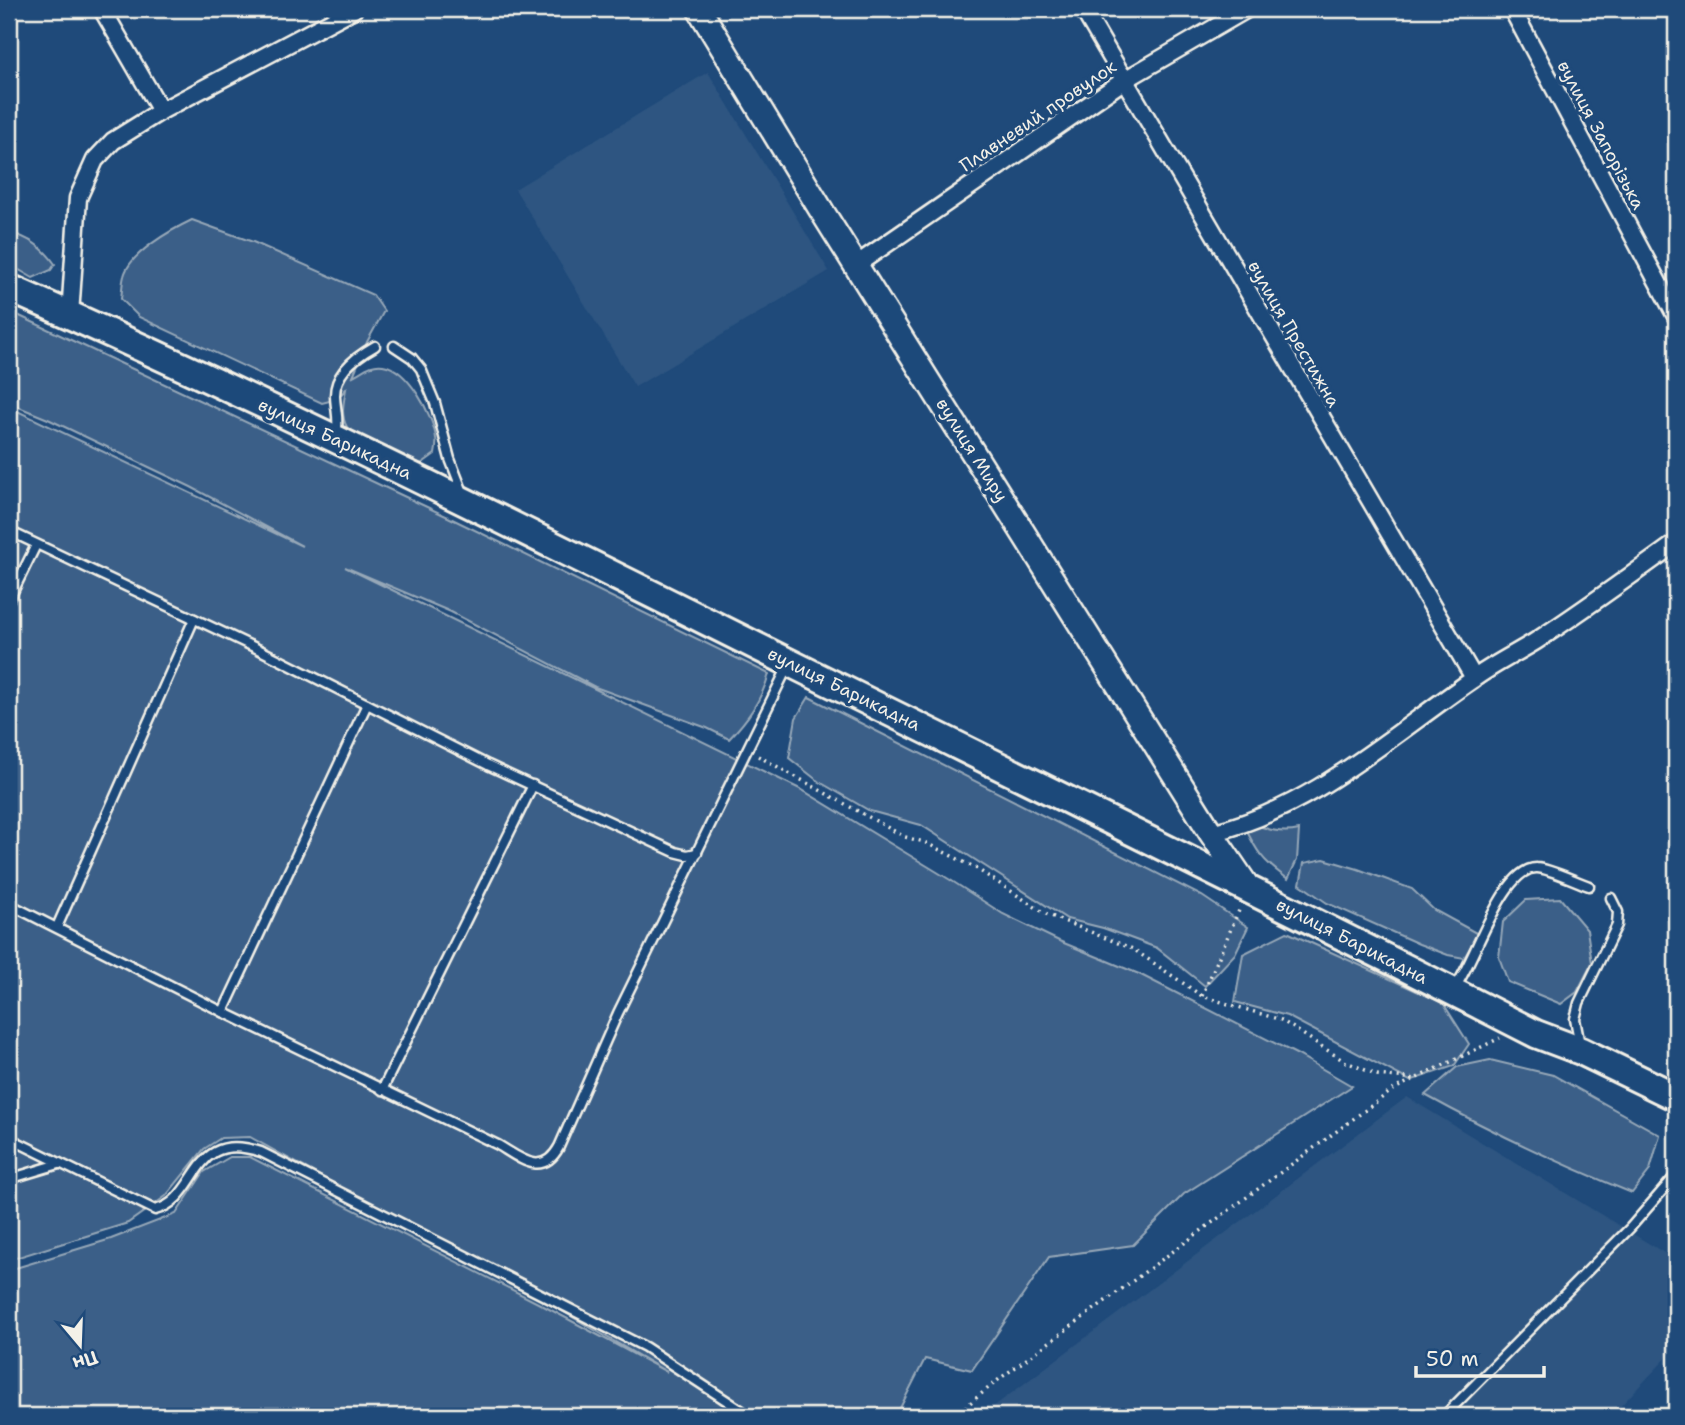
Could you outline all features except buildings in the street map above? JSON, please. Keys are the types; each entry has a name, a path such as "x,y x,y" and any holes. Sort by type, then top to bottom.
{"main road":[{"name":"вулиця Барикадна","path":"9,288 466,501 1536,1034 1676,1097"}],"street":[{"path":"102,9 161,111"},
{"path":"70,315 78,198 95,160 113,141 161,111 354,9"},
{"name":"вулиця Миру","path":"699,9 856,265 1211,833 1249,889"},
{"name":"вулиця Престижна","path":"1083,9 1474,678"},
{"name":"Плавневий провулок","path":"856,265 1123,81 1247,9"},
{"name":"вулиця Запорізька","path":"1511,9 1676,316"},
{"path":"1211,833 1269,815 1302,799 1474,678 1536,641 1676,543"}],"lane":[{"path":"334,438 338,427 335,392 342,375 358,356 375,346"},
{"path":"394,346 412,358 421,369 435,403 450,459 466,501"},
{"path":"9,531 194,619 488,765 675,852 687,855 697,853"},
{"path":"9,600 36,545"},
{"path":"57,927 194,619"},
{"path":"9,904 534,1164 553,1158 618,1013 790,663"},
{"path":"223,1012 367,704"},
{"path":"382,1090 533,785"},
{"path":"1452,991 1468,970 1505,889 1519,873 1537,868 1589,886"},
{"path":"1581,1052 1575,1019 1578,1003 1617,925 1618,912 1611,898"},
{"path":"9,1138 155,1210 166,1207 176,1198 209,1156 224,1149 241,1146 261,1152 645,1347 750,1416"},
{"path":"9,1179 59,1164"},
{"path":"1444,1416 1630,1228 1676,1175"}],"path":[{"path":"748,750 905,837 924,842 974,867 1046,914 1133,949 1202,996 1281,1020 1344,1061 1377,1074 1416,1079"},
{"path":"1202,996 1249,889"},
{"path":"952,1416 1394,1089 1504,1036"}],"shaded area":[{"path":"708,72 829,271 635,387 515,189"},
{"path":"192,220 253,242 373,295 384,311 353,376 375,365 392,368 401,375 418,394 430,417 436,440 435,454 421,464 370,442 352,431 347,427 344,418 346,389 337,399 322,403 139,317 121,299 123,279 128,267 152,243"},
{"path":"9,232 40,248 55,264 51,270 33,278 9,264"},
{"path":"9,311 446,516 769,674 753,709 729,739 707,728 595,687 451,612 345,567 802,790 1003,914 1139,974 1298,1055 1352,1086 1184,1194 1133,1245 1049,1257 972,1370 925,1359 896,1416 750,1416 707,1394 744,1416 9,1416 9,1270 111,1239 176,1214 204,1172 230,1157 250,1157 538,1303 667,1372 250,1137 221,1138 204,1149 166,1196 128,1223 9,1260 9,407 302,546 191,487 9,403"},
{"path":"809,697 1202,896 1248,927 1235,954 1205,986 1157,948 1103,928 1067,919 921,825 870,811 818,781 789,758 796,718"},
{"path":"1250,822 1274,831 1299,830 1297,860 1288,879 1272,867 1257,849 1244,825"},
{"path":"1324,859 1412,889 1434,910 1478,934 1464,958 1419,944 1327,903 1300,884 1304,863"},
{"path":"1560,898 1587,930 1592,963 1577,992 1561,1004 1508,982 1499,957 1503,922 1526,900"},
{"path":"1287,932 1443,1003 1469,1044 1454,1066 1410,1081 1287,1016 1235,1002 1243,954"},
{"path":"1490,1060 1553,1075 1660,1135 1650,1170 1632,1193 1527,1147 1425,1095 1457,1067"},
{"path":"1407,1097 1676,1260 1676,1348 1611,1416 981,1416"}]}
